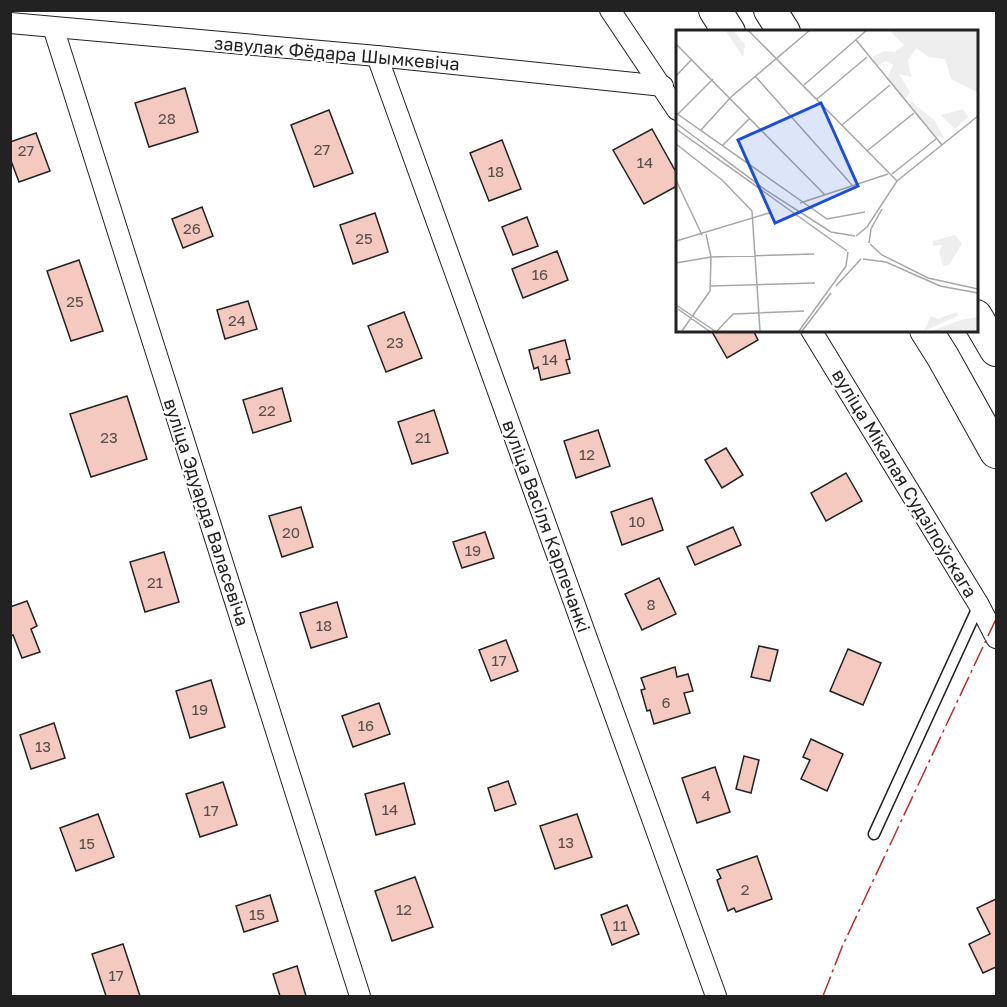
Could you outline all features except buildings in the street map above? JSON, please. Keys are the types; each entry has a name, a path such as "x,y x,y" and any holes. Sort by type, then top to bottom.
{"main road":[{"path":"715,10 728,30"},
{"path":"770,10 783,30"},
{"path":"977,319 996,350"},
{"path":"927,332 996,452"}],"street":[{"path":"610,10 676,108"},
{"name":"завулак Фёдара Шымкевіча","path":"10,23 377,56 663,86"},
{"name":"вуліца Эдуарда Валасевіча","path":"53,27 360,996"},
{"name":"вуліца Васіля Карпечанкі","path":"377,56 716,996"},
{"name":"вуліца Мікалая Судзілоўскага","path":"812,332 979,605 996,638"}],"lane":[{"path":"874,834 979,605"}],"power":[{"path":"823,996 842,947 996,619"}]}
